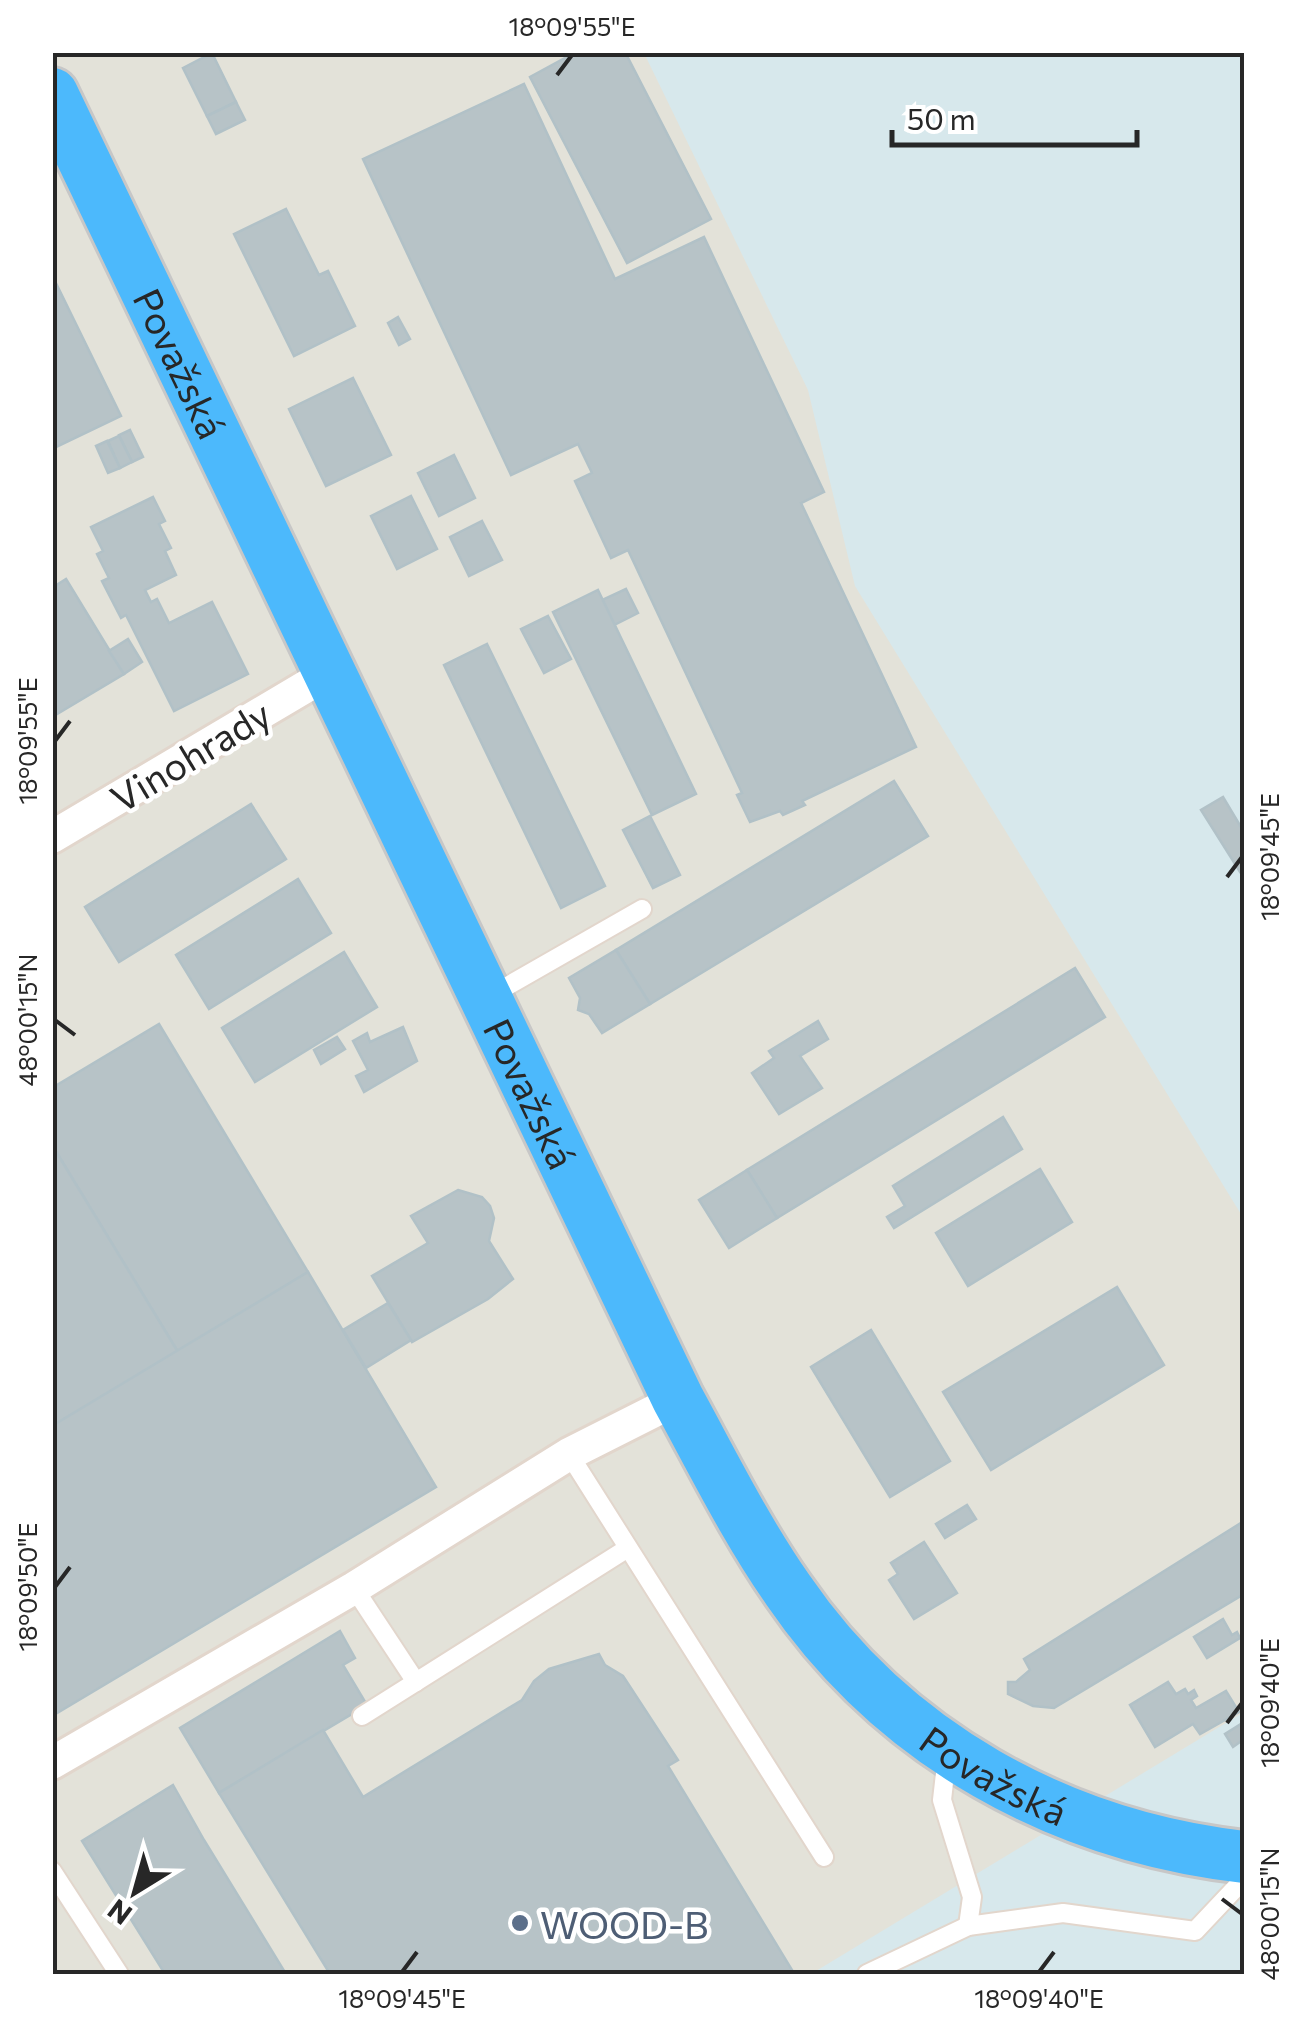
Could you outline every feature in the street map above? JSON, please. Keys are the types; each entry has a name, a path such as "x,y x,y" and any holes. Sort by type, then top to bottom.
{"main road":[{"name":"Považská","path":"52,94 678,1399 789,1592 888,1707 947,1753 1061,1811 1124,1834 1189,1850 1244,1857"}],"street":[{"name":"Vinohrady","path":"52,836 327,674"},
{"path":"52,1763 354,1588 569,1454 678,1399"}],"lane":[{"path":"486,999 642,908"},
{"path":"569,1454 824,1858"},
{"path":"362,1716 628,1548"},
{"path":"354,1588 416,1682"},
{"path":"947,1753 942,1800 972,1897 968,1926"},
{"path":"52,1871 119,1974"},
{"path":"867,1974 968,1926 1063,1913 1195,1931 1244,1879"}],"shaded area":[{"path":"52,53 644,53 808,390 855,586 1244,1219 1244,1712 811,1974 53,1974"}],"building":[{"path":"576,52 625,52 711,219 627,263 530,77"},
{"path":"212,53 236,102 207,116 183,68"},
{"path":"524,84 615,279 704,237 824,492 801,503 916,747 802,801 805,805 783,815 780,811 750,822 737,795 742,793 628,550 611,558 575,481 592,473 578,444 511,475 363,159"},
{"path":"236,102 245,120 216,134 207,116"},
{"path":"286,209 319,275 328,271 355,326 294,356 234,234"},
{"path":"52,275 121,416 52,449"},
{"path":"398,317 410,339 399,345 388,323"},
{"path":"353,378 391,455 326,486 289,409"},
{"path":"130,430 143,457 132,462 119,435"},
{"path":"119,436 132,462 120,468 108,441"},
{"path":"107,441 120,468 108,473 96,446"},
{"path":"454,455 475,498 439,516 418,473"},
{"path":"411,496 437,549 397,569 371,516"},
{"path":"153,497 165,521 159,524 171,548 165,551 176,575 145,590 151,602 157,599 169,623 212,602 248,674 174,711 126,615 121,618 102,581 109,578 97,554 103,551 91,527"},
{"path":"482,521 502,560 469,576 450,537"},
{"path":"66,579 124,674 52,717 52,588"},
{"path":"626,589 638,613 614,625 602,600"},
{"path":"598,590 696,794 652,815 553,612"},
{"path":"548,616 571,659 544,673 521,629"},
{"path":"128,639 142,662 124,674 109,651"},
{"path":"487,644 605,886 561,908 444,665"},
{"path":"894,781 928,836 650,1004 616,950"},
{"path":"1223,797 1244,832 1244,869 1240,872 1201,810"},
{"path":"251,804 286,859 119,962 85,907"},
{"path":"650,816 680,875 653,888 623,830"},
{"path":"298,879 331,933 209,1009 176,955"},
{"path":"616,950 650,1004 602,1033 589,1014 578,1010 580,998 569,978"},
{"path":"344,952 377,1007 255,1082 222,1028"},
{"path":"1075,968 1105,1017 777,1218 747,1170"},
{"path":"818,1021 828,1039 800,1056 822,1088 779,1114 752,1073 774,1058 769,1051"},
{"path":"159,1024 308,1272 178,1352 52,1145 52,1088"},
{"path":"403,1027 417,1061 364,1092 356,1076 368,1070 353,1041 367,1033 370,1042"},
{"path":"337,1037 345,1049 321,1064 314,1050"},
{"path":"1003,1117 1022,1149 894,1228 887,1217 905,1206 893,1186"},
{"path":"52,1145 178,1352 52,1426"},
{"path":"1040,1169 1072,1222 968,1286 936,1233"},
{"path":"747,1170 777,1218 729,1248 699,1200"},
{"path":"458,1190 482,1197 490,1206 494,1218 489,1241 513,1279 488,1299 412,1342 372,1276 428,1243 411,1216"},
{"path":"308,1272 436,1487 52,1716 52,1426"},
{"path":"1117,1287 1164,1365 991,1470 943,1392"},
{"path":"388,1303 411,1340 366,1368 343,1330"},
{"path":"871,1330 950,1461 890,1497 811,1367"},
{"path":"967,1505 976,1519 945,1538 936,1524"},
{"path":"1244,1521 1244,1594 1054,1708 1033,1706 1008,1694 1008,1682 1016,1682 1030,1670 1024,1659"},
{"path":"924,1542 957,1593 914,1619 889,1580 898,1574 891,1563"},
{"path":"1223,1619 1232,1635 1237,1632 1240,1638 1207,1658 1194,1637"},
{"path":"340,1631 355,1658 343,1665 367,1705 219,1793 180,1728"},
{"path":"599,1654 605,1665 623,1676 678,1760 668,1766 792,1970 785,1974 330,1974 219,1793 323,1730 363,1797 522,1700 534,1681 549,1669"},
{"path":"1168,1682 1176,1694 1194,1690 1197,1696 1191,1700 1196,1708 1226,1691 1239,1712 1200,1734 1193,1724 1155,1747 1130,1705"},
{"path":"1244,1722 1244,1739 1233,1747 1225,1734"},
{"path":"173,1785 286,1974 165,1974 82,1841"}],"place":[{"name":"WOOD-B","path":"520,1923"}]}
